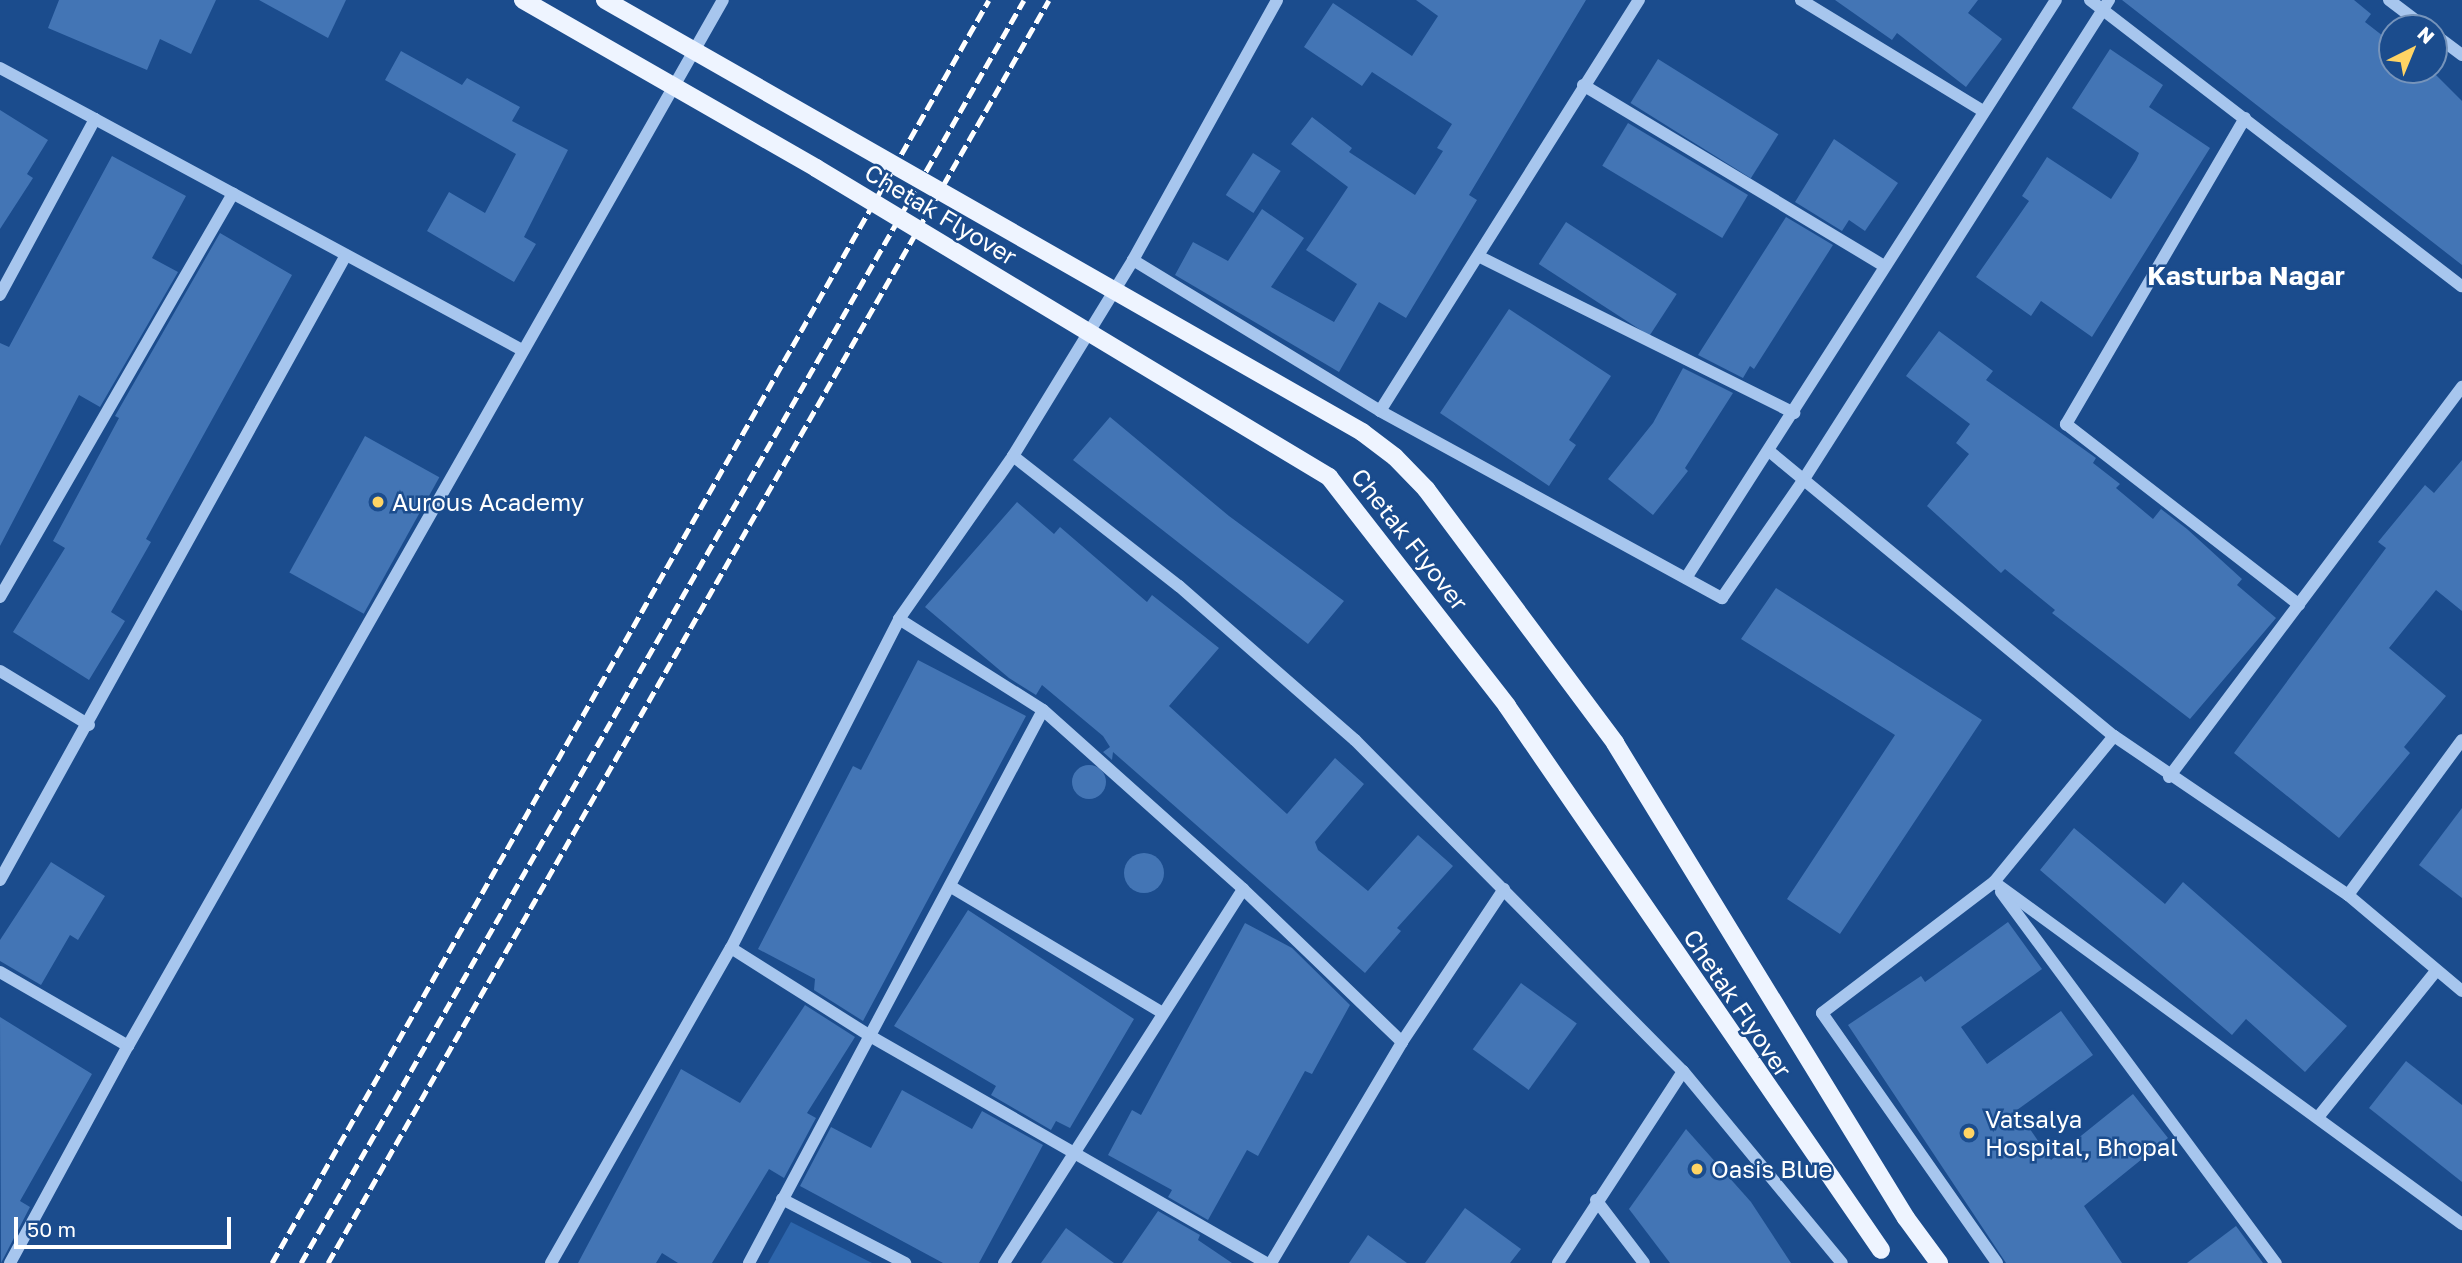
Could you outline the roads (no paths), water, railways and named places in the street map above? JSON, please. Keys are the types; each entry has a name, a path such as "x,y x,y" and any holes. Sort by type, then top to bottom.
{"main road":[{"name":"Chetak Flyover","path":"523,0 828,175 1329,477 1507,706 1885,1256"},
{"name":"Chetak Flyover","path":"605,0 1363,432 1395,457 1426,489 1615,743 1906,1217 1939,1263"}],"street":[{"path":"10,1263 128,1046 723,0"},
{"path":"551,1263 731,948 899,620 1013,456 1133,260 1277,0"},
{"path":"1380,411 1480,257 1583,85 1639,0"},
{"path":"1801,0 1983,111"},
{"path":"1686,578 2056,0"},
{"path":"2090,0 2106,5 2245,118 2462,286"},
{"path":"2389,0 2408,14"},
{"path":"1133,260 1380,411 1722,598 1804,480 2106,5"},
{"path":"0,68 523,350"},
{"path":"1583,85 1884,266"},
{"path":"2245,118 2066,424 2299,606"},
{"path":"0,295 95,119"},
{"path":"0,597 233,194"},
{"path":"0,880 89,725 346,255"},
{"path":"1480,257 1794,413"},
{"path":"2169,777 2462,387"},
{"path":"1769,451 2113,736 2169,777 2348,895 2435,972 2462,991"},
{"path":"1013,456 1179,586 1355,740 1683,1071 1842,1263"},
{"path":"899,620 1043,710 1243,889 1402,1042"},
{"path":"0,671 89,725"},
{"path":"749,1263 870,1036 953,888 1043,710"},
{"path":"1997,1263 1822,1013 1994,882 2113,736"},
{"path":"2348,895 2462,740"},
{"path":"1994,882 2319,1116 2462,1224"},
{"path":"1994,882 2276,1263"},
{"path":"953,888 1161,1012"},
{"path":"1004,1263 1078,1153 1161,1012 1243,889"},
{"path":"1271,1263 1402,1042 1504,889"},
{"path":"731,948 870,1036 1078,1153 1265,1263"},
{"path":"0,972 128,1046"},
{"path":"2319,1116 2435,972"},
{"path":"1558,1263 1596,1200 1683,1071"},
{"path":"782,1199 905,1263"},
{"path":"1596,1200 1644,1263"}],"railway":[{"path":"272,1263 989,0"},
{"path":"301,1263 1024,0"},
{"path":"328,1263 1049,0"}],"place":[{"name":"Aurous Academy","path":"378,502"},
{"name":"Vatsalya Hospital, Bhopal","path":"1969,1133"},
{"name":"Oasis Blue","path":"1697,1169"}],"district":[{"name":"Kasturba Nagar","path":"2246,276"}]}
